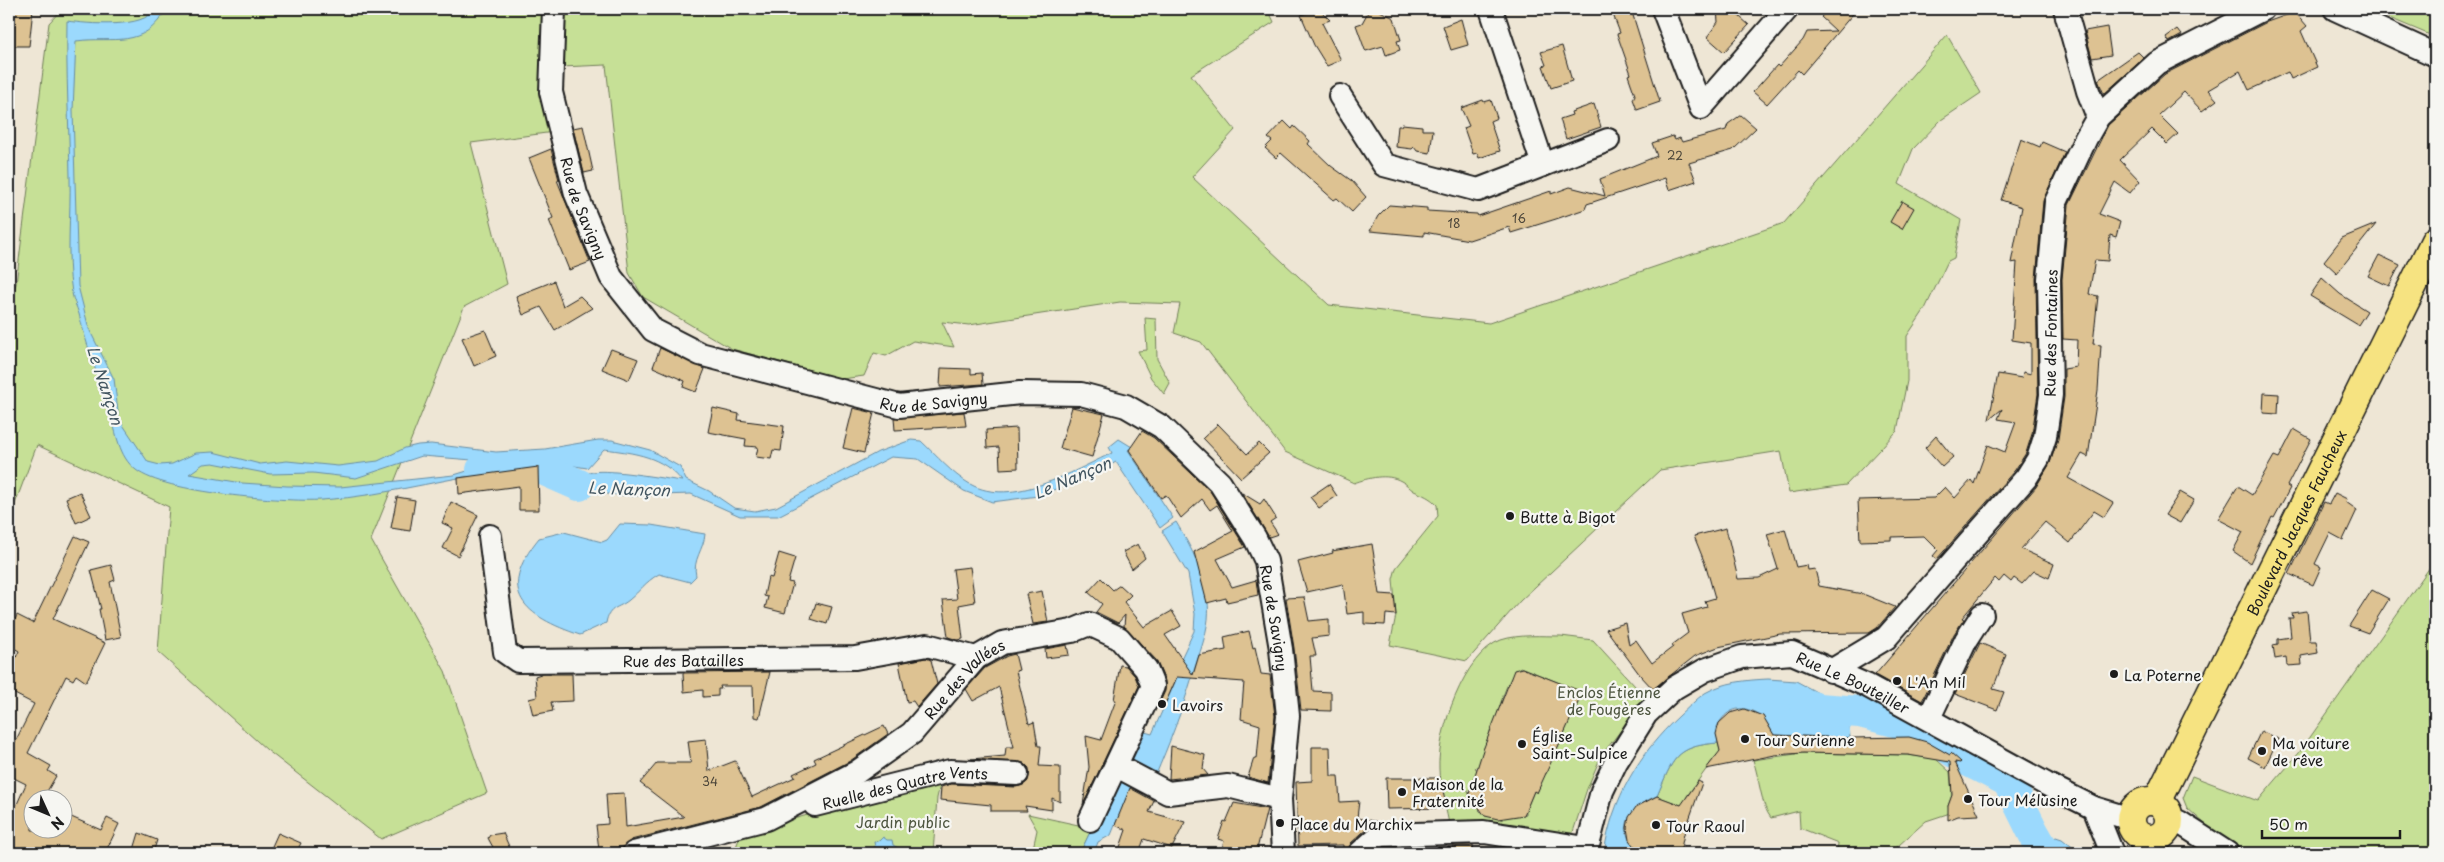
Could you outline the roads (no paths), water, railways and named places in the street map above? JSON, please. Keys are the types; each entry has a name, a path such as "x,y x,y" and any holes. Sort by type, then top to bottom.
{"main road":[{"name":"Boulevard Jacques Faucheux","path":"2163,810 2435,241"},
{"path":"2134,836 2135,808 2146,802 2163,810"}],"street":[{"name":"Rue de Savigny","path":"554,9 551,92 576,194 612,277 653,330 700,354 898,406 1020,394 1081,394 1126,406 1162,427 1215,478 1255,538 1266,561 1281,649 1288,716 1280,794"},
{"path":"1491,9 1543,164"},
{"path":"1663,9 1701,108 1787,9"},
{"path":"2065,9 2088,91 2098,117"},
{"name":"Rue des Fontaines","path":"1831,671 1886,638 2026,478 2038,459 2045,437 2051,395 2049,279 2056,202 2098,117 2158,63 2263,9"},
{"path":"2335,9 2435,55"},
{"path":"1340,96 1384,165 1478,190 1608,140"},
{"name":"Rue des Batailles","path":"490,536 505,652 518,661 855,658 927,645 976,658"},
{"name":"Rue Le Bouteiller","path":"1929,718 1966,640 1982,615"},
{"name":"Rue des Vallées","path":"634,853 766,819 857,772 912,733 976,658 1002,643 1072,630 1089,624 1118,638 1146,669 1153,686 1120,768 1090,820"},
{"name":"Rue Le Bouteiller","path":"1586,850 1602,791 1616,762 1646,714 1674,688 1705,670 1742,657 1792,653 1866,685 1929,718 2046,784 2094,808 2134,836"},
{"path":"1120,768 1168,793 1228,786 1280,794 1283,853"},
{"name":"Ruelle des Quatre Vents","path":"766,819 847,795 950,771 1017,774"},
{"path":"2094,808 2112,853"},
{"path":"2163,810 2227,853"},
{"path":"1360,853 1380,835 1452,832 1484,832 1586,850"}],"water":[{"path":"154,9 166,10 157,23 137,36 115,40 76,41 73,110 78,286 89,329 114,379 119,419 148,462 160,465 172,464 196,453 213,452 260,464 287,461 338,466 378,461 405,448 418,445 431,444 496,452 545,449 598,440 612,440 650,450 680,467 686,480 709,491 734,508 755,511 776,507 878,452 911,440 921,441 951,470 970,484 987,490 1004,492 1042,484 1079,469 1112,453 1109,447 1119,439 1132,447 1128,450 1173,518 1160,528 1116,462 1096,473 1038,496 992,502 964,491 918,459 891,457 778,516 740,516 691,494 632,496 584,492 538,469 538,463 583,479 589,473 607,471 682,481 666,466 657,461 637,454 604,449 587,468 538,460 485,461 422,456 356,478 313,473 270,474 213,463 203,464 189,474 242,483 340,487 454,475 487,465 526,464 527,469 476,475 348,498 322,500 281,499 225,494 172,485 151,478 136,470 130,464 119,444 72,293 69,250 70,177 67,21 115,24 140,20 149,15"},
{"path":"1176,522 1196,559 1205,585 1208,599 1207,626 1188,690 1155,777 1132,761 1145,732 1152,734 1175,682 1178,665 1194,631 1195,614 1188,574 1162,531"},
{"path":"620,524 651,525 705,534 697,560 696,576 690,582 659,574 629,600 612,611 606,623 580,635 560,628 544,619 531,610 522,600 518,587 519,573 526,557 539,538 564,532 602,542 607,540"},
{"path":"1768,679 1796,681 1848,709 1850,738 1773,735 1768,725 1755,712 1738,709 1730,712 1717,727 1718,743 1693,747 1684,751 1672,764 1657,796 1642,804 1631,815 1626,829 1633,845 1633,853 1604,853 1613,814 1621,796 1640,761 1665,730 1698,698 1712,689 1736,682"},
{"path":"1123,776 1133,782 1111,835 1098,842 1094,853 1080,853 1092,828 1101,824"},
{"path":"883,837 887,840 892,840 893,845 898,848 894,853 872,853 872,849 875,847 874,842 879,841"},
{"path":"2056,837 2062,839 2080,853 2037,853 2035,850"}],"waterway":[{"name":"Le Nançon","path":"482,470 538,467 579,485"},
{"path":"1806,705 1818,709 1860,712 1914,726 1967,760 2008,781 2033,832 2041,846 2048,853"}],"place":[{"name":"Butte à Bigot","path":"1510,516"},
{"name":"La Poterne","path":"2114,674"},
{"name":"L'An Mil","path":"1897,681"},
{"name":"Lavoirs","path":"1162,704"},
{"name":"Tour Surienne","path":"1745,739"},
{"name":"Église Saint-Sulpice","path":"1522,744"},
{"name":"Ma voiture de rêve","path":"2262,751"},
{"name":"Maison de la Fraternité","path":"1402,792"},
{"name":"Tour Mélusine","path":"1968,799"},
{"name":"Place du Marchix","path":"1280,823"},
{"name":"Tour Raoul","path":"1656,825"}],"park label":[{"name":"Enclos Étienne de Fougères","path":"1609,700"},
{"name":"Jardin public","path":"903,821"}]}
